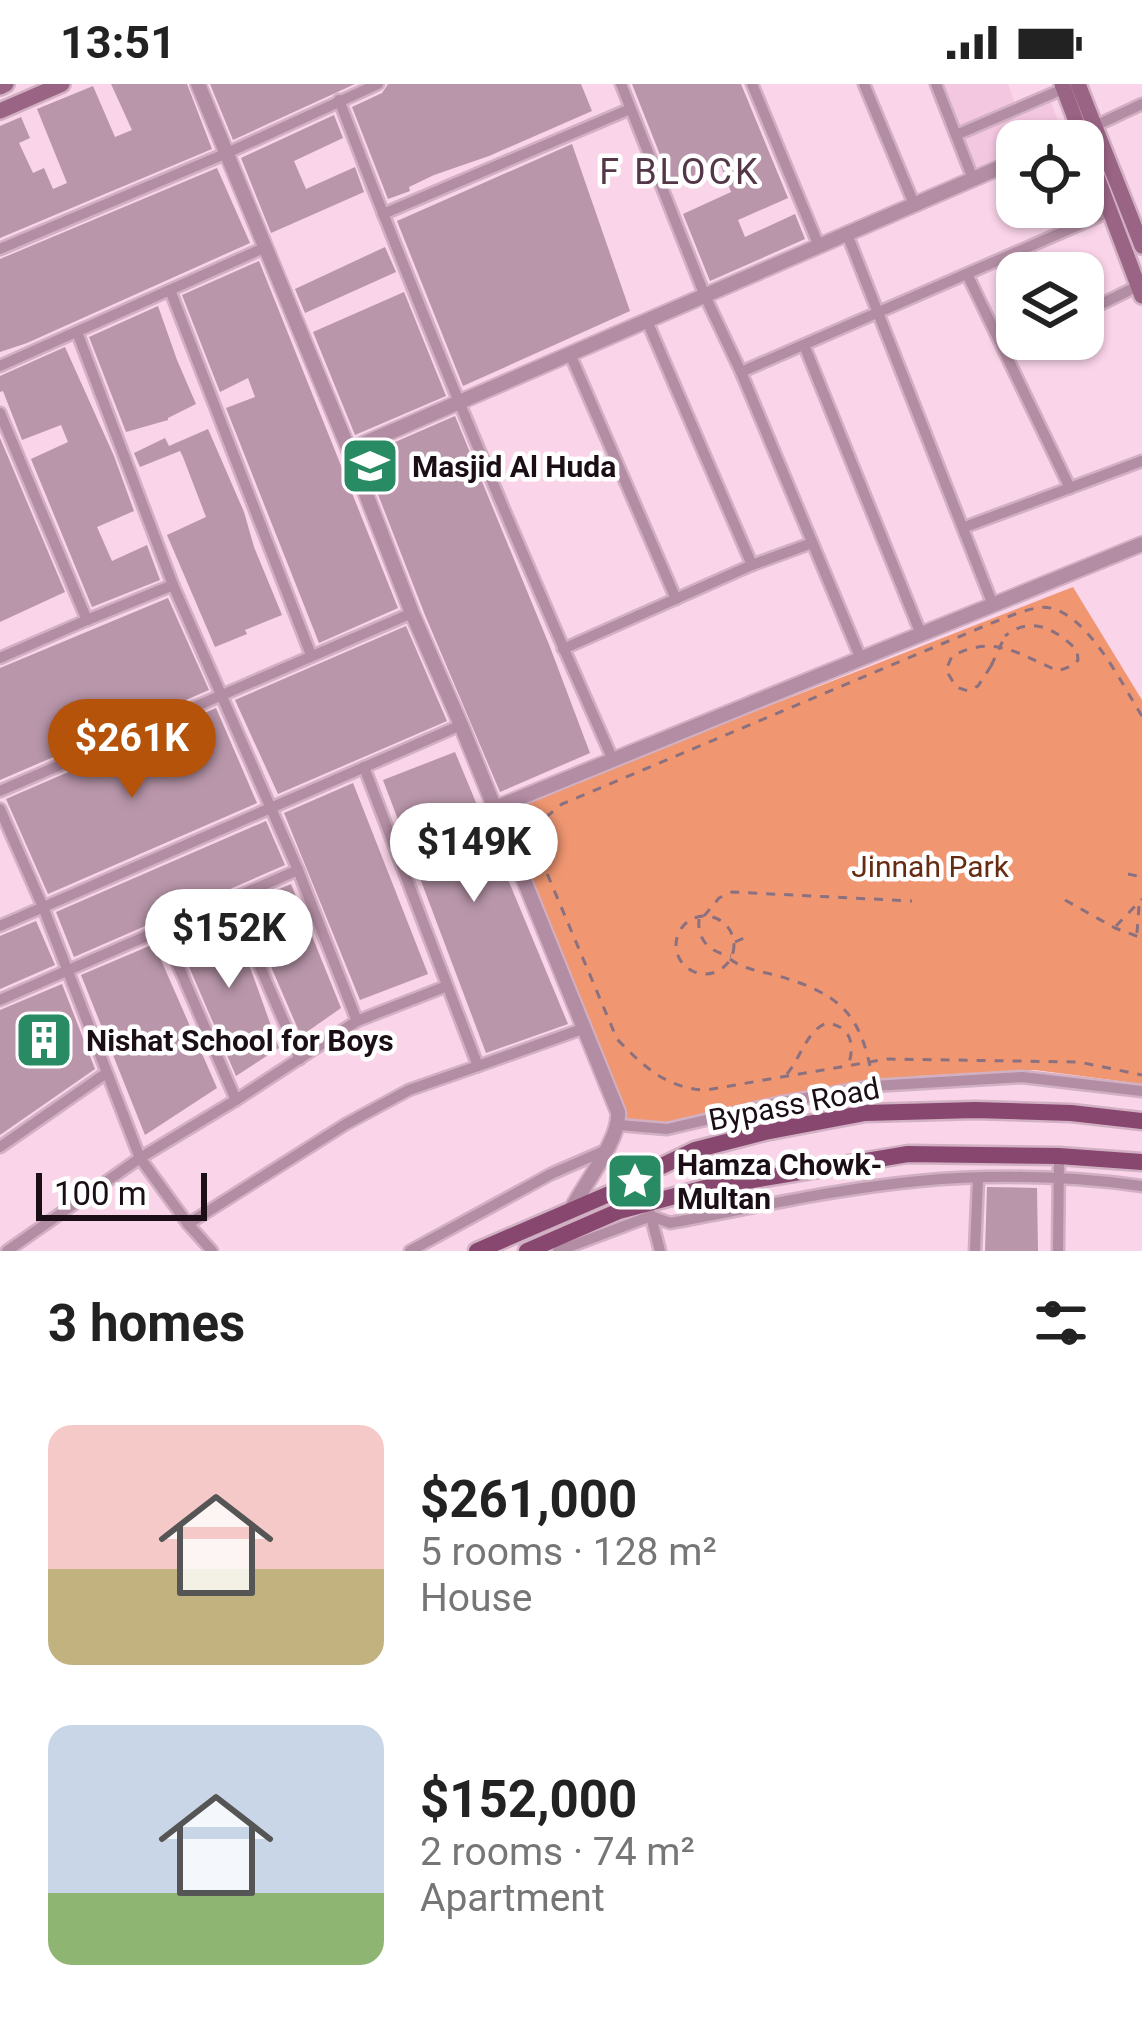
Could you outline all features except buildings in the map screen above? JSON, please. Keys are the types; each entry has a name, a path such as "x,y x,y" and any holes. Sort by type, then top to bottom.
{"main road":[{"path":"0,111 62,84"},
{"path":"1072,85 1084,120"},
{"path":"1104,165 1142,246"},
{"path":"1104,187 1140,291"},
{"name":"Bypass Road","path":"477,1251 623,1188 695,1150 765,1132 865,1113 975,1110 1142,1121"},
{"path":"527,1251 619,1211 650,1208 706,1188 908,1154 1142,1162"},
{"path":"645,1174 650,1208"}],"street":[{"path":"198,84 618,1112 619,1125 609,1148 570,1212"},
{"path":"0,249 378,84"},
{"path":"621,84 705,296 861,659"},
{"path":"752,84 819,246"},
{"path":"864,84 914,205"},
{"path":"936,84 973,179"},
{"path":"956,134 1072,85"},
{"path":"339,100 563,649 613,760"},
{"path":"1104,121 1142,104"},
{"path":"383,214 630,110"},
{"path":"349,450 996,169"},
{"path":"741,372 1111,211"},
{"path":"847,234 993,605"},
{"path":"0,366 266,247"},
{"path":"967,274 996,332"},
{"path":"170,290 311,655"},
{"path":"1104,306 1140,291"},
{"path":"647,321 752,566"},
{"path":"77,332 173,585 298,870 357,1021"},
{"path":"804,345 921,634"},
{"path":"570,354 676,599"},
{"path":"1010,360 1070,488"},
{"path":"0,413 88,620"},
{"path":"964,527 1142,461"},
{"path":"563,649 812,543"},
{"path":"494,808 1142,544"},
{"path":"0,658 173,585"},
{"path":"0,791 412,613"},
{"path":"0,926 461,725"},
{"path":"364,766 478,1066"},
{"path":"0,809 140,1158 209,1246 192,1251"},
{"path":"0,1000 298,870"},
{"path":"231,899 300,1059"},
{"path":"162,928 236,1100"},
{"path":"7,1251 140,1158 357,1021 447,986"},
{"path":"188,1223 409,1090 585,1028"},
{"path":"0,1147 105,1074"},
{"path":"619,1125 667,1130 778,1102 873,1086 1022,1077 1142,1091"},
{"path":"410,1251 609,1148"},
{"path":"1058,1251 1059,1156"},
{"path":"650,1208 670,1223 921,1181 1058,1177 1142,1186"},
{"path":"975,1251 978,1179"},
{"path":"558,1251 650,1208"},
{"path":"650,1208 660,1251"}],"path":[{"path":"1142,716 1076,620 1054,608 1036,608 562,804 539,823 536,845 616,1040 678,1088 706,1090 901,1059 1079,1062 1142,1076"},
{"path":"1005,637 991,666 978,686 968,691 956,687 946,670 948,659 961,651 991,646 1025,655 1058,671 1078,659 1077,650 1048,627 1028,624 1005,637"},
{"path":"1128,874 1142,877"},
{"path":"701,917 724,924 734,943 731,958 708,974 695,972 680,959 679,933 732,892 912,901"},
{"path":"1065,900 1115,928 1140,936 1141,900"},
{"path":"1115,928 1141,900"},
{"path":"701,917 702,941 714,951 740,966 826,994 848,1011 865,1040 873,1086"},
{"path":"734,943 746,937"},
{"path":"786,1076 813,1031 827,1023 849,1034 853,1050 849,1065"}],"shaded area":[{"path":"941,84 1008,84 1015,104 958,128"},
{"path":"1051,102 1058,120 1008,120"},
{"path":"996,125 996,163 975,172 962,139"}],"green space":[{"name":"Jinnah Park","path":"1073,587 1142,700 1142,1084 1035,1070 918,1076 778,1103 770,1100 630,1131 502,810"}],"place":[{"name":"Masjid Al Huda","path":"370,466"},
{"name":"Nishat School for Boys","path":"44,1040"},
{"name":"Hamza Chowk- Multan","path":"635,1181"}],"district":[{"name":"F BLOCK","path":"680,172"}]}
